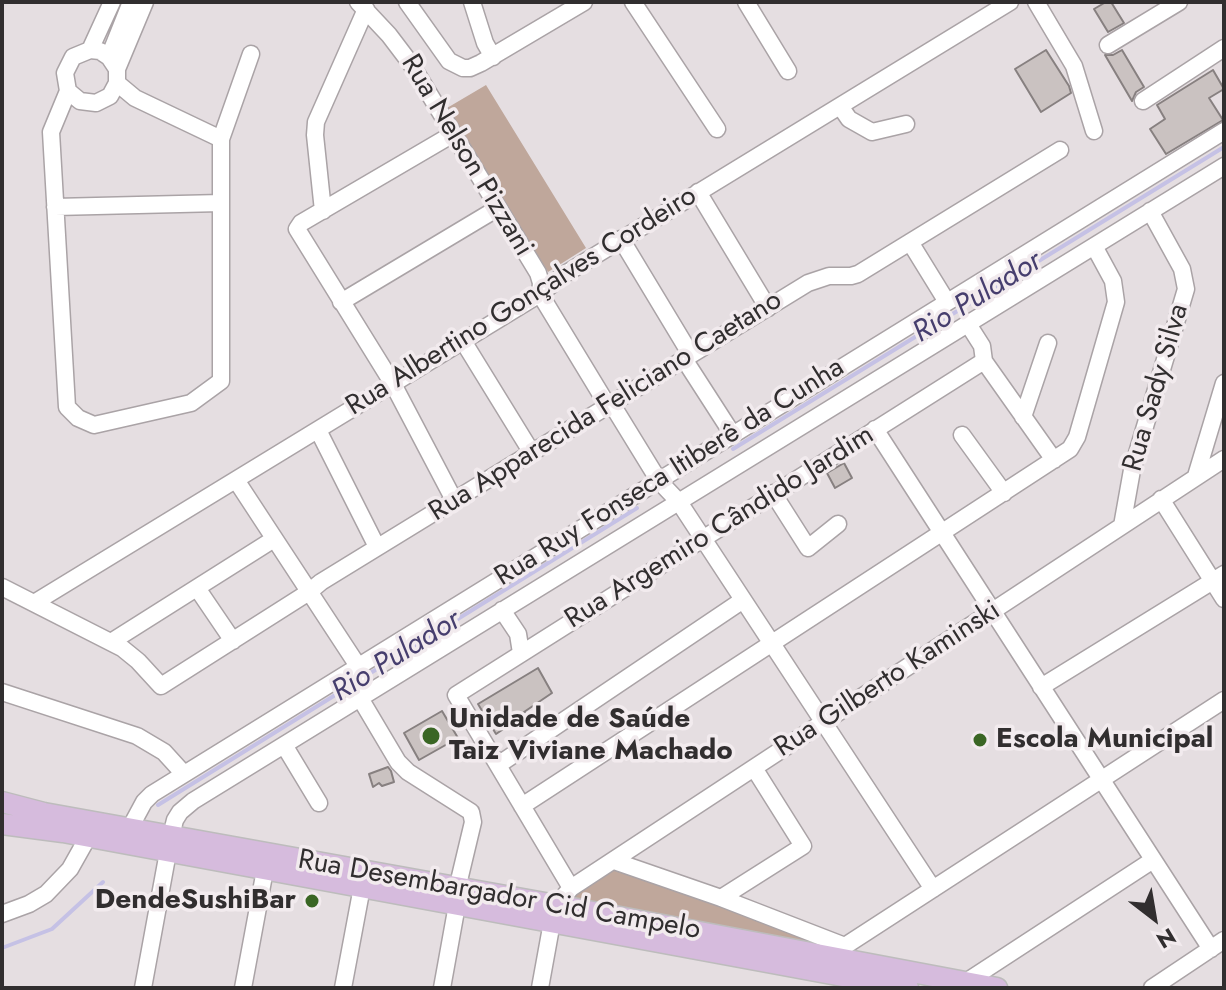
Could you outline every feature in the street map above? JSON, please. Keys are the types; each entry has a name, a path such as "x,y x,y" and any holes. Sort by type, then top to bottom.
{"main road":[{"name":"Rua Desembargador Cid Campelo","path":"2,802 44,813 130,828 170,844 265,870 362,887 457,897"},
{"name":"Rua Desembargador Cid Campelo","path":"2,824 88,837 170,844 554,914 908,988"},
{"name":"Rua Desembargador Cid Campelo","path":"554,914 836,952 997,988"}],"street":[{"path":"114,69 145,2"},
{"name":"Rua Nelson Pizzani","path":"407,2 449,61 470,68 493,57"},
{"path":"472,2 485,43 493,57 584,2"},
{"path":"633,2 717,129"},
{"path":"746,2 788,71"},
{"name":"Rua Albertino Gonçalves Cordeiro","path":"34,603 1010,2"},
{"path":"1036,2 1074,66 1094,131"},
{"path":"1108,45 1179,2"},
{"path":"323,211 316,122 362,6"},
{"name":"Rua Nelson Pizzani","path":"362,6 400,48 453,134 538,273 540,294 608,406 616,411 659,481 679,502 933,889"},
{"path":"68,91 80,101 96,103 110,96 119,8"},
{"path":"90,50 119,8"},
{"path":"1143,101 1224,48"},
{"path":"221,139 135,98 100,51 90,50 73,57 65,73 68,91 51,132 67,407 78,418 94,425 191,403 221,381 221,139 251,54"},
{"path":"840,106 849,119 872,132 906,124"},
{"name":"Rua Ruy Fonseca Itiberê da Cunha","path":"130,828 147,797 1224,131"},
{"path":"453,134 297,227 393,384 454,500"},
{"name":"Rua Apparecida Feliciano Caetano","path":"111,642 131,653 161,686 377,547 814,280 855,275 1060,150"},
{"name":"Rua Ruy Fonseca Itiberê da Cunha","path":"170,844 175,820 187,806 1224,166"},
{"path":"698,192 768,308"},
{"path":"55,207 221,203"},
{"path":"341,302 498,208"},
{"name":"Rua Sady Silva","path":"1122,526 1132,470 1186,289 1182,269 1150,211"},
{"path":"621,239 733,435"},
{"path":"910,242 947,302"},
{"path":"522,806 1070,449 1077,437 1116,302 1113,281 1094,246"},
{"path":"968,324 982,346 984,361 1054,460"},
{"path":"463,341 532,453"},
{"path":"1023,417 1048,343"},
{"name":"Rua Argemiro Cândido Jardim","path":"498,765 456,695 984,361"},
{"path":"1196,476 1224,383"},
{"path":"875,429 1153,860 1217,945 1152,988"},
{"path":"318,430 377,547"},
{"path":"962,435 1004,493"},
{"name":"Rua Gilberto Kaminski","path":"554,914 571,888 1224,459"},
{"path":"236,480 358,666 360,698 402,767 471,812 473,822 442,988"},
{"path":"773,493 808,548 838,524"},
{"path":"1161,499 1218,577 1224,599"},
{"path":"2,587 111,642 274,539"},
{"path":"1041,687 1218,577"},
{"path":"197,588 233,641"},
{"path":"571,888 498,765 743,600"},
{"path":"502,610 520,639 521,653"},
{"path":"2,692 137,736 164,752 184,774"},
{"path":"614,861 721,898 836,952 1224,700"},
{"path":"284,745 319,803"},
{"path":"721,898 803,846 754,768"},
{"path":"2,914 46,894 70,869 88,837"},
{"path":"143,988 170,844"},
{"path":"966,982 1153,860"},
{"path":"243,988 265,870"},
{"path":"343,988 362,887"},
{"path":"540,988 554,914"}],"shaded area":[{"path":"486,85 586,248 548,272 447,108"},
{"path":"610,869 713,904 828,946 564,899"}],"building":[{"path":"1111,2 1124,23 1108,32 1094,9"},
{"path":"1046,50 1071,93 1041,112 1015,69"},
{"path":"1122,50 1144,87 1136,92 1132,101 1105,55"},
{"path":"1213,70 1224,89 1209,98 1223,120 1166,154 1150,129 1165,119 1157,105"},
{"path":"844,463 852,478 835,488 827,473"},
{"path":"538,668 552,693 496,734 478,704"},
{"name":"Unidade de Saúde Taiz Viviane Machado","path":"442,711 458,738 419,760 404,733"},
{"path":"388,767 394,782 382,786 379,783 373,787 369,774"}],"waterway":[{"name":"Rio Pulador","path":"733,449 1224,147"},
{"name":"Rio Pulador","path":"364,677 637,508"},
{"name":"Rio Pulador","path":"158,805 353,684"},
{"name":"Rio Pulador","path":"2,948 52,929 103,882"}],"place":[{"name":"Unidade de Saúde Taiz Viviane Machado","path":"431,736"},
{"name":"Escola Municipal","path":"980,740"},
{"name":"DendeSushiBar","path":"312,901"}]}
